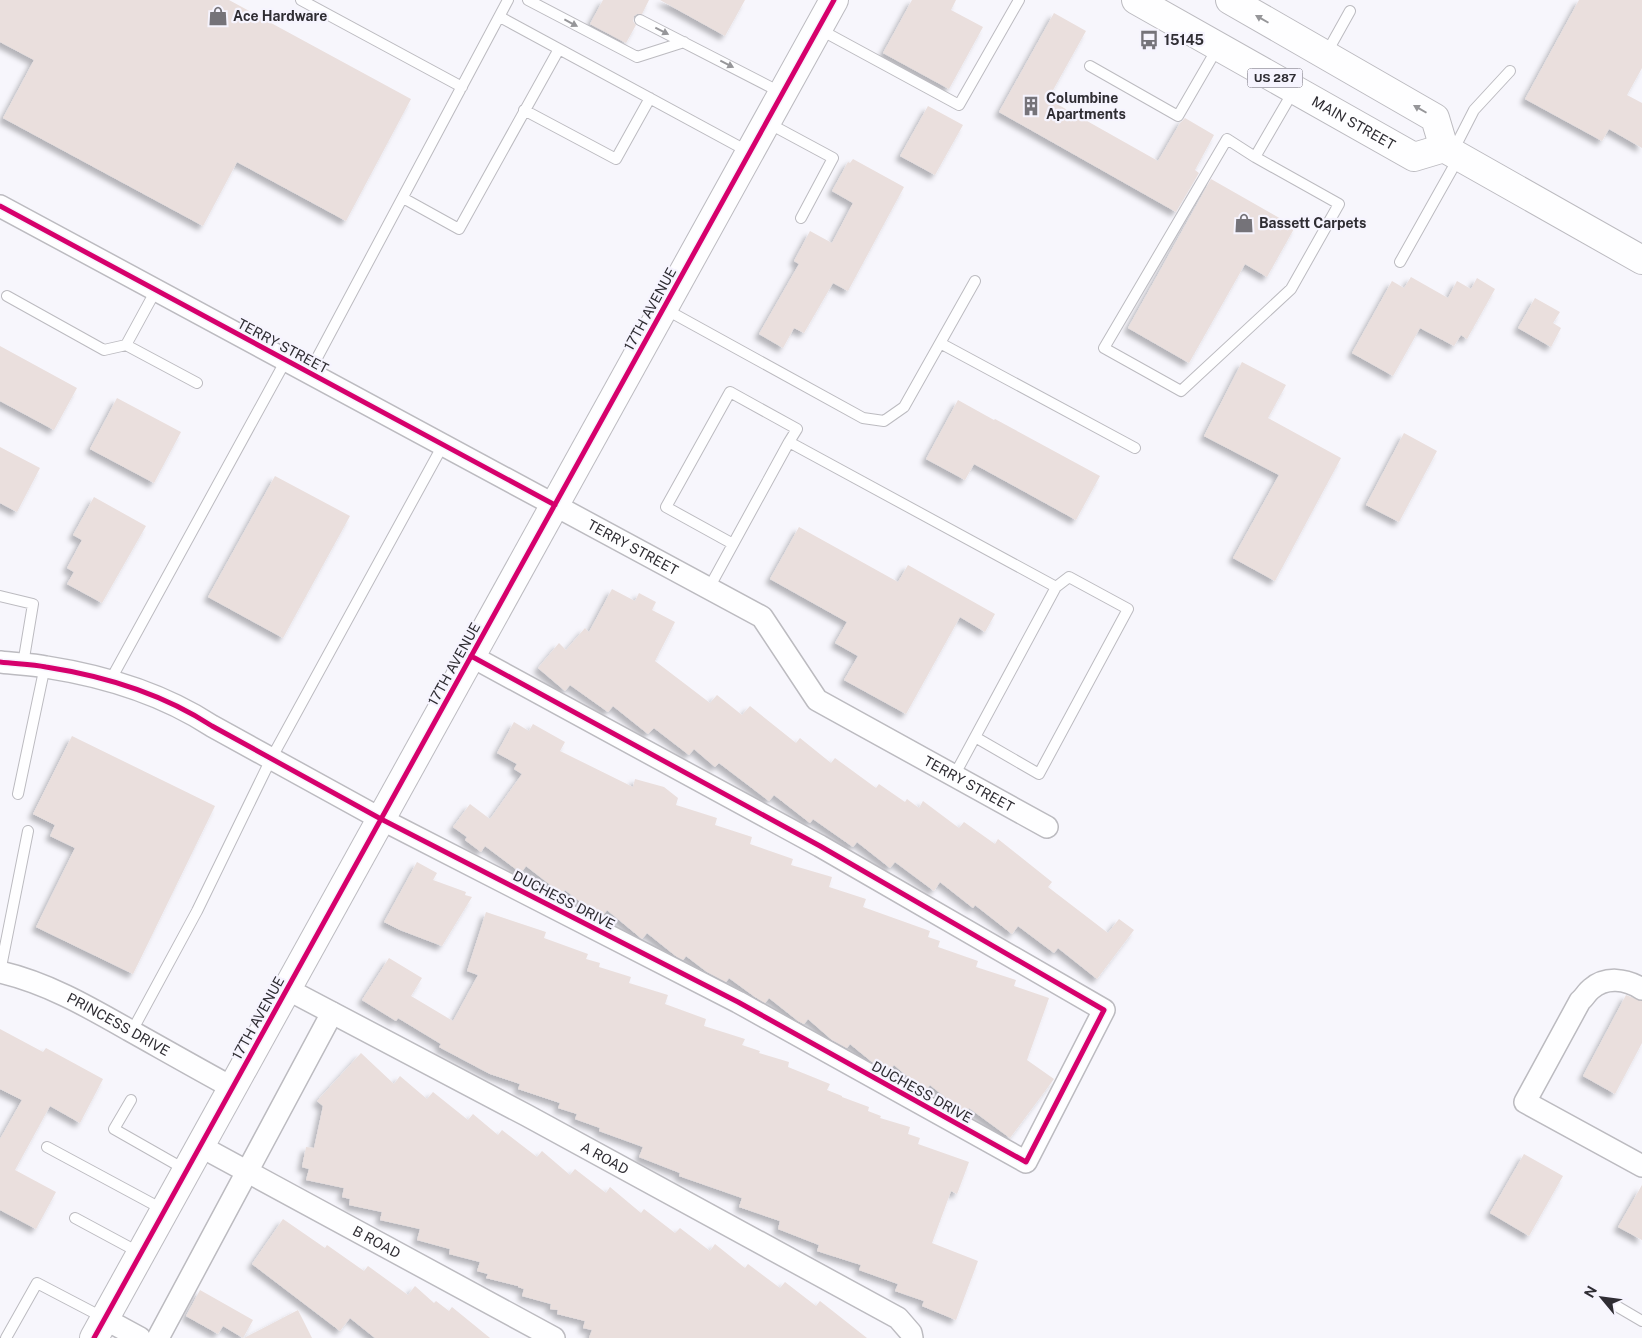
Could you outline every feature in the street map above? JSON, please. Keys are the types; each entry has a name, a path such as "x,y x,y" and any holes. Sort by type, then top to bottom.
{"main road":[{"name":"17TH AVENUE","path":"100,1328 834,0"},
{"name":"MAIN STREET","path":"1136,0 1414,157 1452,152"},
{"path":"1230,0 1435,118 1452,152 1642,260"}],"street":[{"name":"TERRY STREET","path":"0,206 762,617 817,700 1047,827"},
{"name":"DUCHESS DRIVE","path":"0,662 45,666 110,680 189,711 212,726 381,819 738,1002 1026,1162 1104,1010 820,846 471,656"},
{"name":"PRINCESS DRIVE","path":"0,972 53,989 78,1001 233,1088"},
{"path":"1642,989 1630,982 1607,981 1590,989 1580,1001 1525,1102 1642,1166"},
{"name":"A ROAD","path":"287,989 526,1115 898,1318 910,1332 912,1338"},
{"path":"158,1338 332,1013"},
{"name":"B ROAD","path":"200,1146 554,1338"},
{"path":"100,1328 140,1338"}],"lane":[{"path":"302,0 462,88"},
{"path":"309,373 508,0"},
{"path":"528,0 637,57 684,42"},
{"path":"818,29 959,106 1019,0"},
{"path":"1325,55 1350,11"},
{"path":"500,17 750,153"},
{"path":"640,20 782,93"},
{"path":"1090,66 1178,116 1219,46"},
{"path":"403,198 459,229 559,48"},
{"path":"1400,262 1474,110 1510,71"},
{"path":"1255,157 1294,89"},
{"path":"524,110 616,159 650,98"},
{"path":"767,122 833,158 800,218"},
{"path":"1227,139 1255,157 1339,204 1291,290 1181,391 1104,348 1227,139"},
{"path":"664,308 863,418 884,421 904,406 975,281"},
{"path":"126,345 156,290"},
{"path":"7,296 104,350 126,345 197,383"},
{"path":"940,342 1135,448"},
{"path":"110,680 286,360"},
{"path":"709,588 796,429 730,392 666,507 733,544"},
{"path":"790,442 1056,587"},
{"path":"132,1031 197,911 271,759 443,445"},
{"path":"954,776 975,737 1056,587 1069,577 1128,609 1039,774 975,737"},
{"path":"0,596 33,604 23,664"},
{"path":"18,794 45,666"},
{"path":"0,972 28,831"},
{"path":"130,1100 114,1129 187,1171"},
{"path":"47,1147 165,1210"},
{"path":"75,1218 141,1254"},
{"path":"6,1338 37,1283 100,1328"},
{"path":"1613,1304 1642,1321"}],"building":[{"path":"0,0 229,0 411,99 346,221 237,162 203,226 3,118 34,60 0,42"},
{"path":"603,0 649,0 642,14 634,16 633,21 636,25 626,43 590,24"},
{"path":"660,0 745,0 725,36"},
{"path":"912,0 956,0 951,10 983,27 949,89 883,53"},
{"path":"1579,0 1642,0 1642,68 1627,95 1642,103 1642,148 1609,129 1602,141 1525,99"},
{"name":"Columbine Apartments","path":"1054,13 1086,31 1048,99 1158,161 1180,123 1185,118 1214,135 1195,170 1199,173 1176,212 999,112"},
{"path":"928,106 963,125 935,175 900,156"},
{"path":"853,159 904,187 848,291 833,283 804,333 794,328 783,348 759,334 799,264 794,261 810,231 832,243 853,203 832,191 848,162 850,163"},
{"path":"1211,179 1295,227 1267,277 1245,264 1189,363 1128,328"},
{"path":"1411,277 1448,298 1457,281 1471,289 1477,278 1495,289 1467,339 1461,335 1454,346 1420,328 1393,376 1352,353 1392,281 1404,288"},
{"path":"1535,298 1560,312 1553,323 1561,328 1551,347 1518,328"},
{"path":"0,346 77,388 54,430 0,401"},
{"path":"1242,362 1286,385 1268,418 1341,458 1275,581 1233,558 1279,475 1204,436"},
{"path":"117,398 181,432 154,483 90,449"},
{"path":"958,400 1100,476 1076,520 974,464 965,480 926,459"},
{"path":"1404,433 1437,451 1399,522 1366,505"},
{"path":"0,447 40,468 17,512 0,503"},
{"path":"275,476 350,516 283,638 208,597"},
{"path":"94,497 146,526 102,603 67,584 74,572 67,568 82,540 73,535"},
{"path":"799,527 898,582 908,565 995,614 985,632 960,617 906,714 844,680 858,656 835,643 847,622 770,579"},
{"path":"612,589 635,601 639,593 656,602 652,610 675,622 655,661 710,703 717,695 742,715 750,706 796,743 800,738 831,763 835,758 876,788 879,784 905,802 907,799 919,808 923,801 959,828 964,822 995,844 998,839 1052,882 1048,887 1108,933 1119,919 1134,930 1097,979 1058,948 1054,953 1018,926 1012,934 975,905 973,908 940,882 934,891 895,862 890,868 857,842 853,847 813,819 810,823 774,795 769,801 719,763 715,767 694,749 689,755 654,728 648,734 613,706 608,712 570,685 565,691 538,668 559,643 566,650 585,628 589,632"},
{"path":"514,722 529,731 533,724 565,742 560,751 633,787 635,779 664,787 678,798 676,805 717,818 715,825 752,837 750,844 793,859 791,865 832,877 829,887 866,899 863,907 930,931 928,937 940,941 938,947 978,961 976,967 1016,980 1014,986 1049,998 1027,1060 1054,1079 1010,1138 969,1108 965,1113 930,1085 925,1091 894,1065 889,1071 872,1062 850,1044 847,1048 832,1040 808,1019 804,1024 798,1021 769,998 765,1003 729,978 726,982 707,972 686,956 683,960 677,957 647,933 642,939 607,910 601,918 565,890 562,894 526,866 521,873 485,846 481,852 465,840 467,837 453,827 470,804 490,819 522,774 514,769 517,764 497,753"},
{"path":"72,736 215,806 133,974 36,927 75,848 50,836 55,825 33,814"},
{"path":"417,862 437,873 433,880 466,892 465,895 472,897 442,946 384,922"},
{"path":"486,912 546,932 544,938 588,954 586,959 600,963 599,967 631,977 629,983 668,995 665,1004 706,1019 704,1026 745,1039 742,1045 760,1051 759,1053 789,1062 788,1067 830,1084 827,1090 869,1107 868,1111 881,1116 880,1118 910,1127 908,1134 920,1138 918,1144 969,1162 957,1194 951,1191 932,1243 978,1261 956,1320 922,1306 924,1301 895,1291 898,1284 859,1270 861,1265 817,1251 819,1245 778,1229 780,1221 739,1207 742,1198 679,1176 680,1173 639,1157 643,1147 599,1131 600,1128 575,1119 577,1114 558,1108 560,1103 518,1089 520,1084 490,1074 439,1047 441,1044 398,1018 396,1021 362,1000 389,958 422,978 411,996 453,1021 478,975 467,971"},
{"path":"1626,995 1642,1001 1642,1043 1615,1094 1583,1076"},
{"path":"0,1029 43,1052 46,1048 103,1079 80,1123 50,1106 15,1170 56,1192 36,1229 0,1210 0,1139 22,1100 0,1089"},
{"path":"361,1053 394,1084 400,1076 427,1099 433,1092 468,1120 473,1114 498,1135 502,1130 537,1157 542,1151 570,1175 575,1169 606,1193 610,1187 641,1213 644,1209 675,1233 680,1228 710,1251 715,1244 745,1268 748,1264 780,1288 785,1282 816,1306 820,1301 867,1338 589,1338 592,1330 583,1328 585,1321 557,1314 558,1310 550,1309 551,1304 522,1296 524,1289 518,1286 486,1278 488,1274 477,1271 480,1262 449,1254 450,1249 417,1240 420,1229 380,1220 382,1212 349,1205 350,1199 342,1197 344,1188 306,1180 309,1169 302,1167 306,1147 314,1148 323,1106 317,1101"},
{"path":"1524,1154 1563,1176 1529,1236 1490,1213"},
{"path":"1642,1185 1642,1240 1618,1227"},
{"path":"283,1219 325,1248 327,1245 364,1271 368,1266 408,1295 415,1286 434,1303 436,1301 449,1311 452,1307 490,1338 375,1338 350,1318 340,1331 252,1264"},
{"path":"200,1290 253,1320 243,1338 223,1326 218,1334 186,1316"},
{"path":"298,1310 312,1338 244,1338"}],"cycle path":[{"path":"94,1338 834,0"},
{"path":"0,206 555,505"},
{"path":"0,662 40,666 111,681 174,705 381,819 738,1002 1026,1162 1104,1010 820,846 471,656"}],"place":[{"name":"Ace Hardware","path":"218,16"},
{"name":"15145","path":"1149,40"},
{"name":"Columbine Apartments","path":"1031,106"},
{"name":"Bassett Carpets","path":"1244,223"}]}
